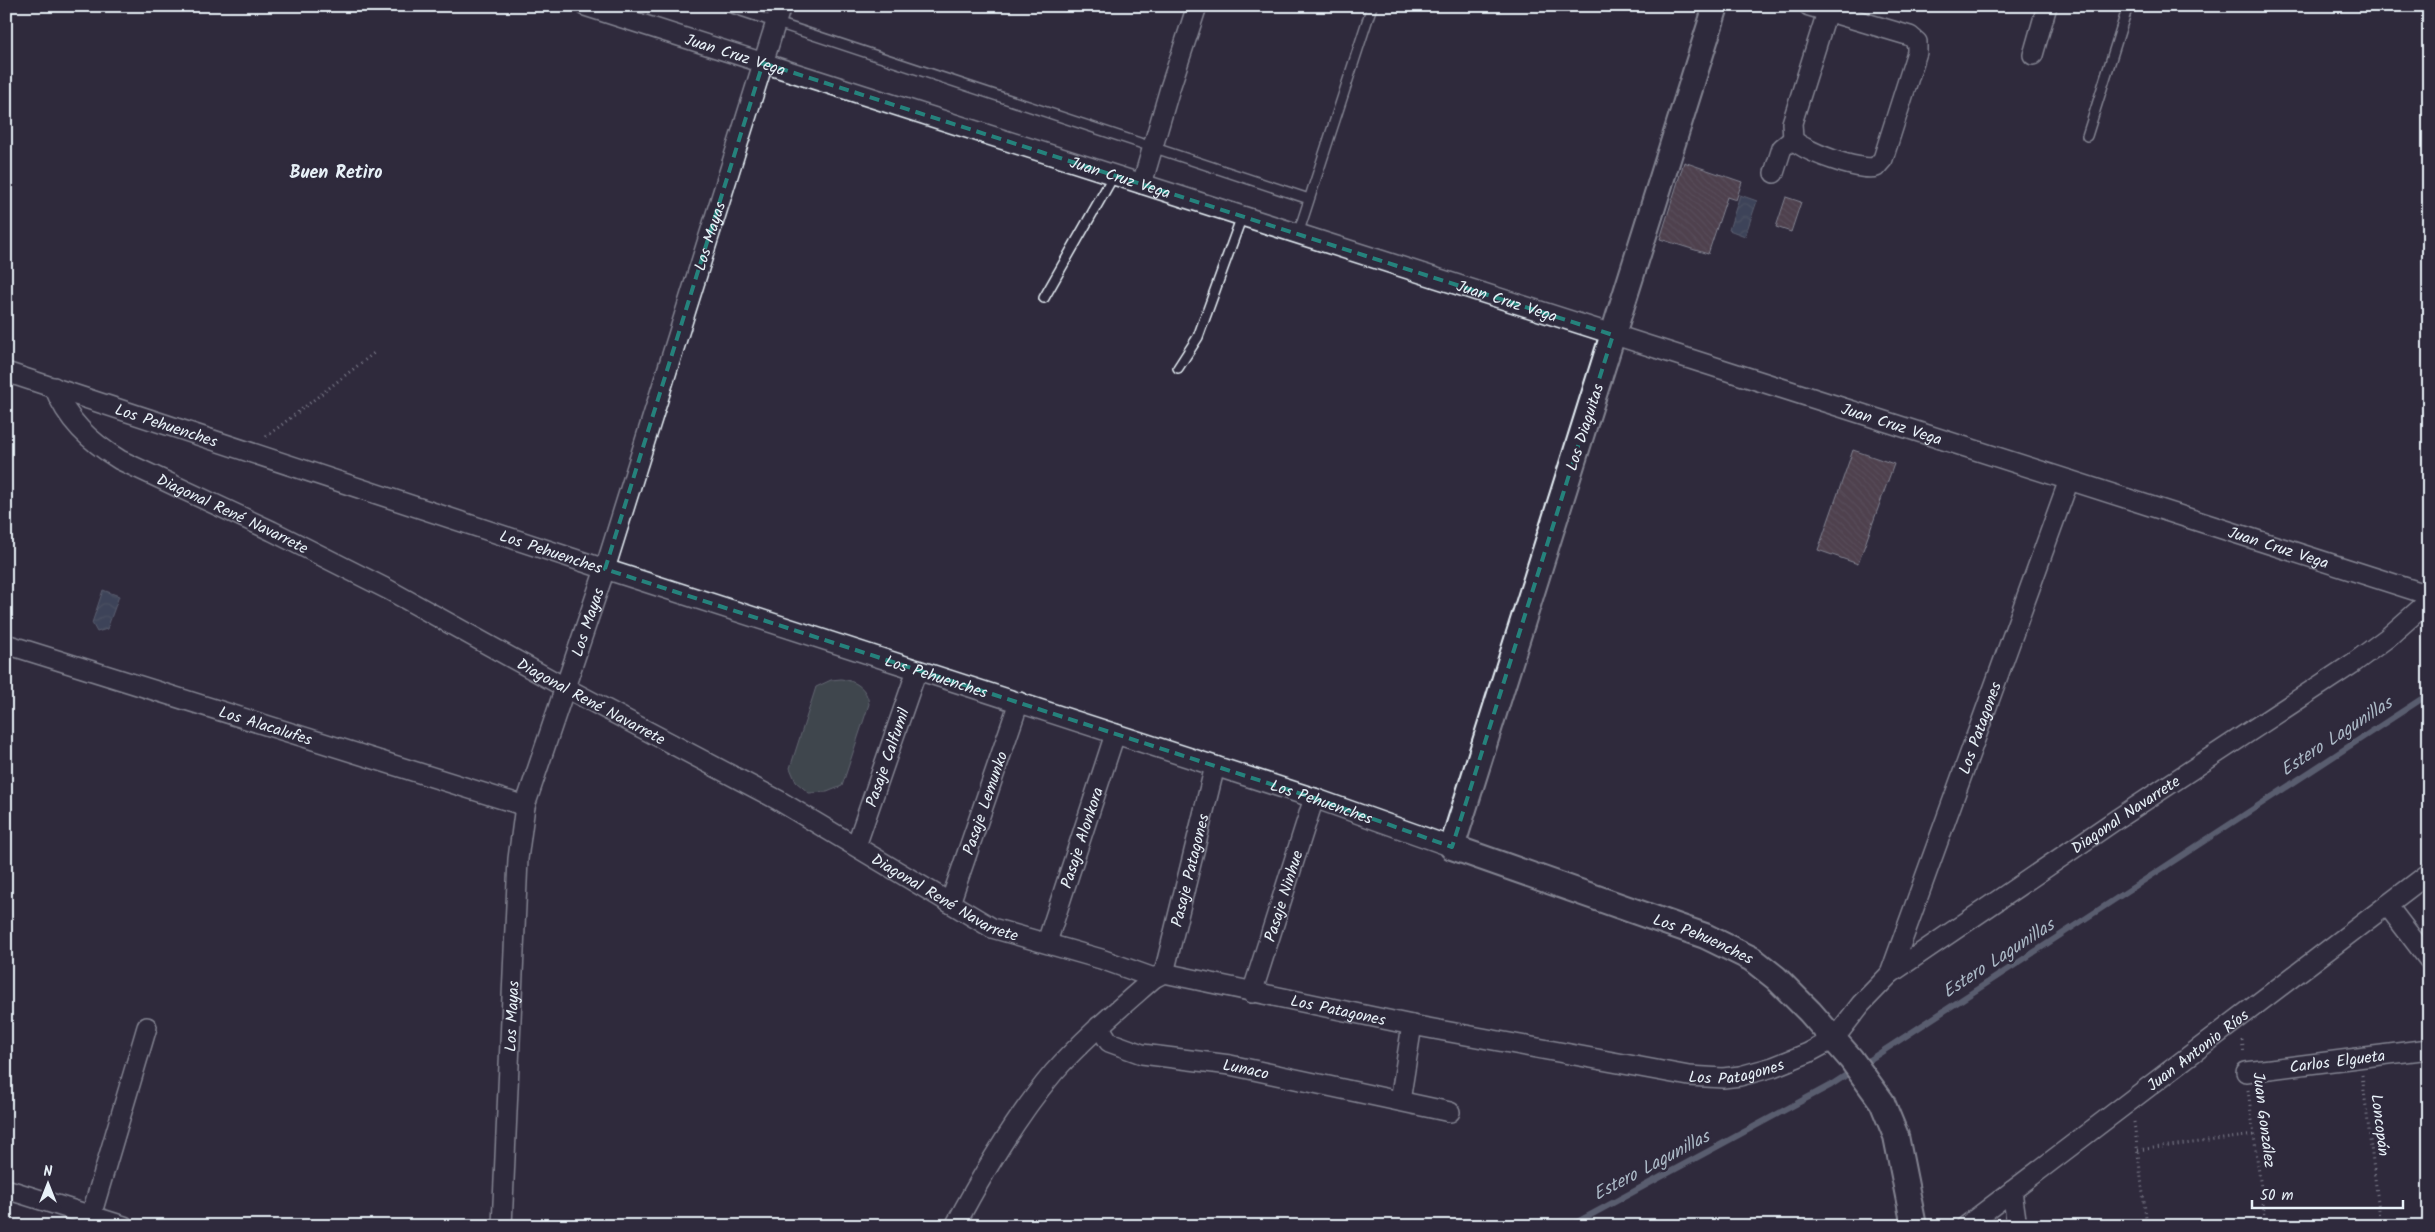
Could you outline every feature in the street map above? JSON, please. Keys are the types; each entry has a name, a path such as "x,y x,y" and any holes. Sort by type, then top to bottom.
{"street":[{"name":"Juan Cruz Vega","path":"585,6 2429,595"},
{"path":"1142,184 1170,88 1197,6"},
{"name":"Los Diaguitas","path":"1452,847 1716,6"},
{"path":"1809,6 1910,36 1916,42 1916,52 1883,159 1876,167 1864,169 1802,148 1793,139 1792,123 1827,12"},
{"path":"2033,55 2047,6"},
{"name":"Los Mayas","path":"502,1226 518,859 525,806 566,688 779,14"},
{"path":"1774,173 1782,148 1793,139"},
{"name":"Los Pehuenches","path":"6,372 604,569 1314,798 1697,933 1752,959 1776,978 1834,1039"},
{"name":"Diagonal René Navarrete","path":"54,387 66,414 101,448 120,460 331,560 468,633 566,688 778,800 992,928 1047,942 1159,976"},
{"name":"Los Patagones","path":"1890,974 2069,480"},
{"name":"Diagonal Navarrete","path":"1834,1039 1861,1004 1890,974 2117,819 2352,664 2387,638 2429,601"},
{"name":"Los Alacalufes","path":"6,644 525,806"},
{"name":"Pasaje Calfumil","path":"856,846 917,670"},
{"name":"Pasaje Lemunko","path":"950,903 1019,702"},
{"name":"Pasaje Alonkora","path":"1047,942 1115,734"},
{"name":"Pasaje Patagones","path":"1159,976 1215,766"},
{"name":"Pasaje Ninhue","path":"1252,993 1314,798"},
{"name":"Juan Antonio Ríos","path":"1966,1226 2429,873"},
{"path":"2386,905 2429,960"},
{"path":"954,1226 1027,1108 1055,1072 1099,1026 1159,976"},
{"name":"Los Patagones","path":"1159,976 1412,1025 1706,1078 1723,1078 1756,1072 1808,1054 1834,1039"},
{"path":"1400,1101 1412,1025"},
{"name":"Lunaco","path":"1099,1026 1109,1042 1142,1054 1230,1065 1450,1112"},
{"path":"91,1216 147,1027"},
{"path":"1834,1039 1876,1092 1890,1119 1896,1136 1914,1226"},
{"name":"Carlos Elgueta","path":"2246,1072 2429,1049"},
{"path":"6,1189 124,1226"},
{"path":"2012,1191 2016,1226"}],"lane":[{"path":"726,6 779,14 1153,148 1309,199"},
{"path":"1298,234 1372,6"},
{"path":"2087,136 2128,6"},
{"path":"1044,298 1114,176"},
{"path":"1178,368 1198,337 1242,216"}],"path":[{"path":"248,451 374,353"},
{"name":"Juan González","path":"2239,1018 2266,1226"},
{"name":"Loncopán","path":"2359,1058 2381,1226"},
{"path":"2131,1099 2147,1226"},
{"path":"2138,1150 2254,1135"}],"highlighted area":[{"path":"763,63 1613,335 1452,847 1314,798 605,569"}],"green space":[{"path":"831,680 851,681 860,686 868,698 869,704 842,786 827,792 809,793 796,782 790,768 816,687"}],"water":[{"path":"1740,195 1757,201 1745,236 1729,230"},
{"path":"103,590 119,596 107,629 97,632 92,623"}],"building":[{"path":"1684,162 1742,182 1736,200 1727,197 1708,254 1660,239"},
{"path":"1786,197 1801,202 1791,232 1776,227"},
{"path":"1853,450 1894,464 1858,564 1818,550"}],"waterway":[{"name":"Estero Lagunillas","path":"1570,1226 1831,1085 2429,694"}],"district":[{"name":"Buen Retiro","path":"336,172"}]}
